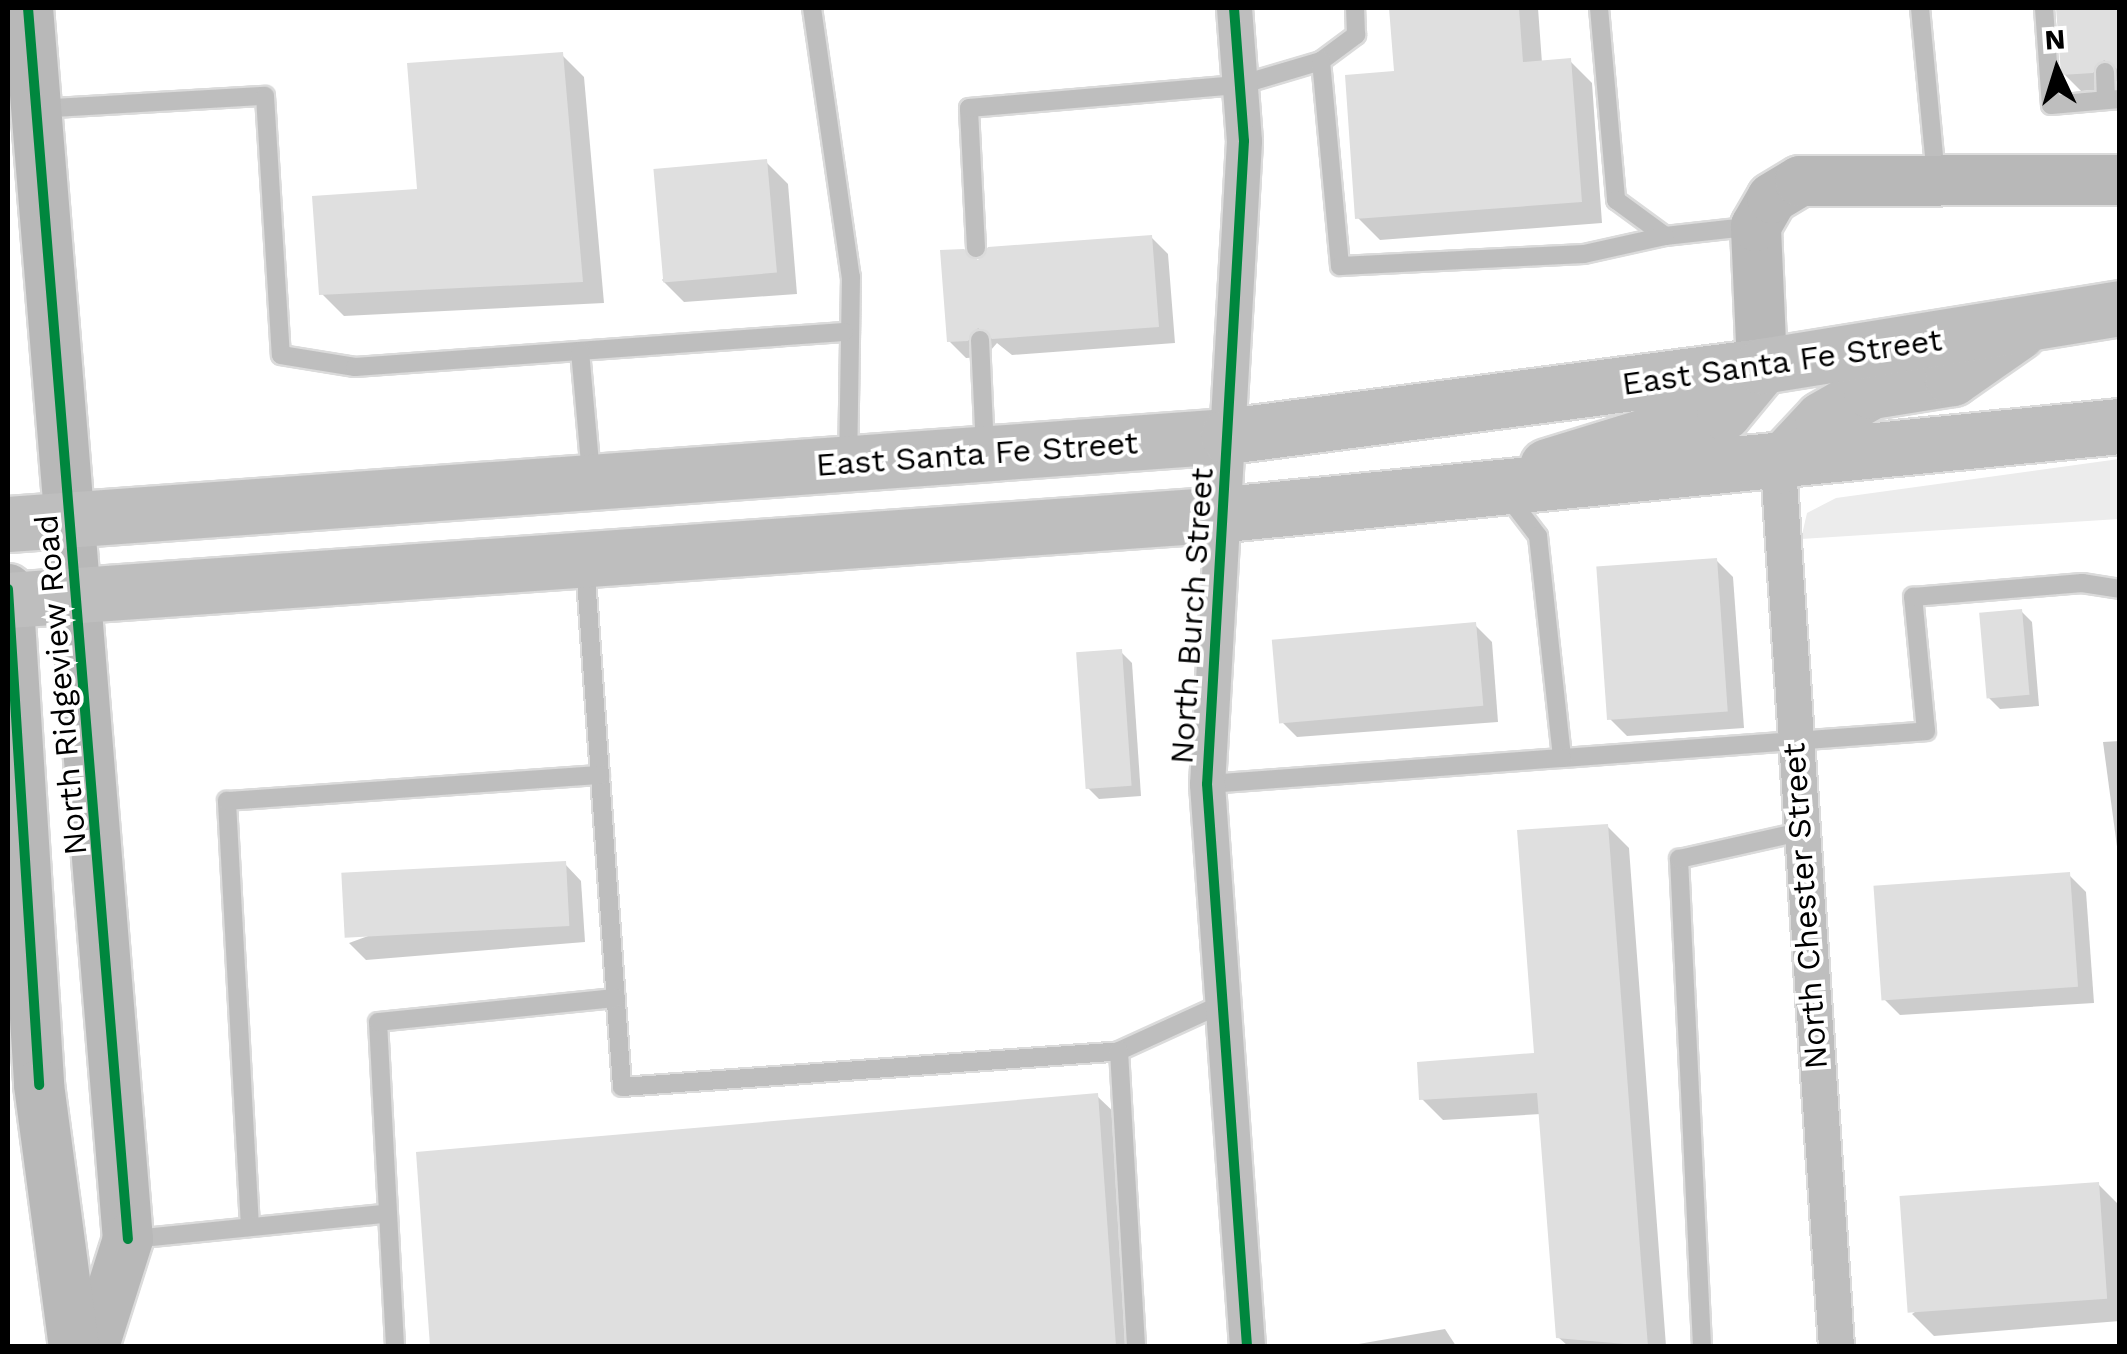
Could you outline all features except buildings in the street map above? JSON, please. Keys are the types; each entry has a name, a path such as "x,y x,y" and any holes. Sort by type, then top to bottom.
{"main road":[{"name":"North Ridgeview Road","path":"28,8 81,597 128,1239 94,1346"},
{"path":"1503,490 1576,450 1683,431 1724,412 1762,366 1756,226 1772,198 1800,181 2120,180"},
{"name":"East Santa Fe Street","path":"8,524 1228,436 1762,366 2120,308"},
{"path":"1778,466 1822,419 1871,391 1952,378 2029,325"},
{"path":"8,600 1224,514 1778,466 2120,426"},
{"name":"North Ridgeview Road","path":"8,589 31,1086 74,1346"}],"street":[{"name":"North Burch Street","path":"1234,8 1240,86 1228,436 1207,784 1247,1346"},
{"name":"North Chester Street","path":"1778,466 1793,744 1836,1346"}],"lane":[{"path":"812,8 850,277 844,332 848,464"},
{"path":"976,248 969,108 1240,86 1321,61 1356,35 1356,8"},
{"path":"1599,8 1616,200 1665,236"},
{"path":"1920,8 1936,180"},
{"path":"2044,8 2052,105 2113,100 2106,72"},
{"path":"1321,61 1340,266 1584,254 1665,236 1756,226"},
{"path":"37,109 264,96 281,356 355,367 844,332"},
{"path":"980,340 985,454"},
{"path":"580,351 592,483"},
{"path":"1503,490 1538,536 1562,758"},
{"path":"585,559 622,1087 1119,1050 1222,1004"},
{"path":"1207,784 1793,744 1926,731 1912,597 2082,583 2120,589"},
{"path":"250,1227 227,801 600,775"},
{"path":"1702,1346 1678,859 1800,832"},
{"path":"395,1346 384,1214 378,1022 616,998"},
{"path":"1119,1050 1136,1346"},
{"path":"128,1239 384,1214"}],"shaded area":[{"path":"2119,459 2119,519 1801,539 1807,513 1836,498"}],"cycle path":[{"path":"28,8 128,1239"},
{"path":"1234,8 1244,141 1207,784 1247,1346"},
{"path":"8,589 39,1085"}]}
